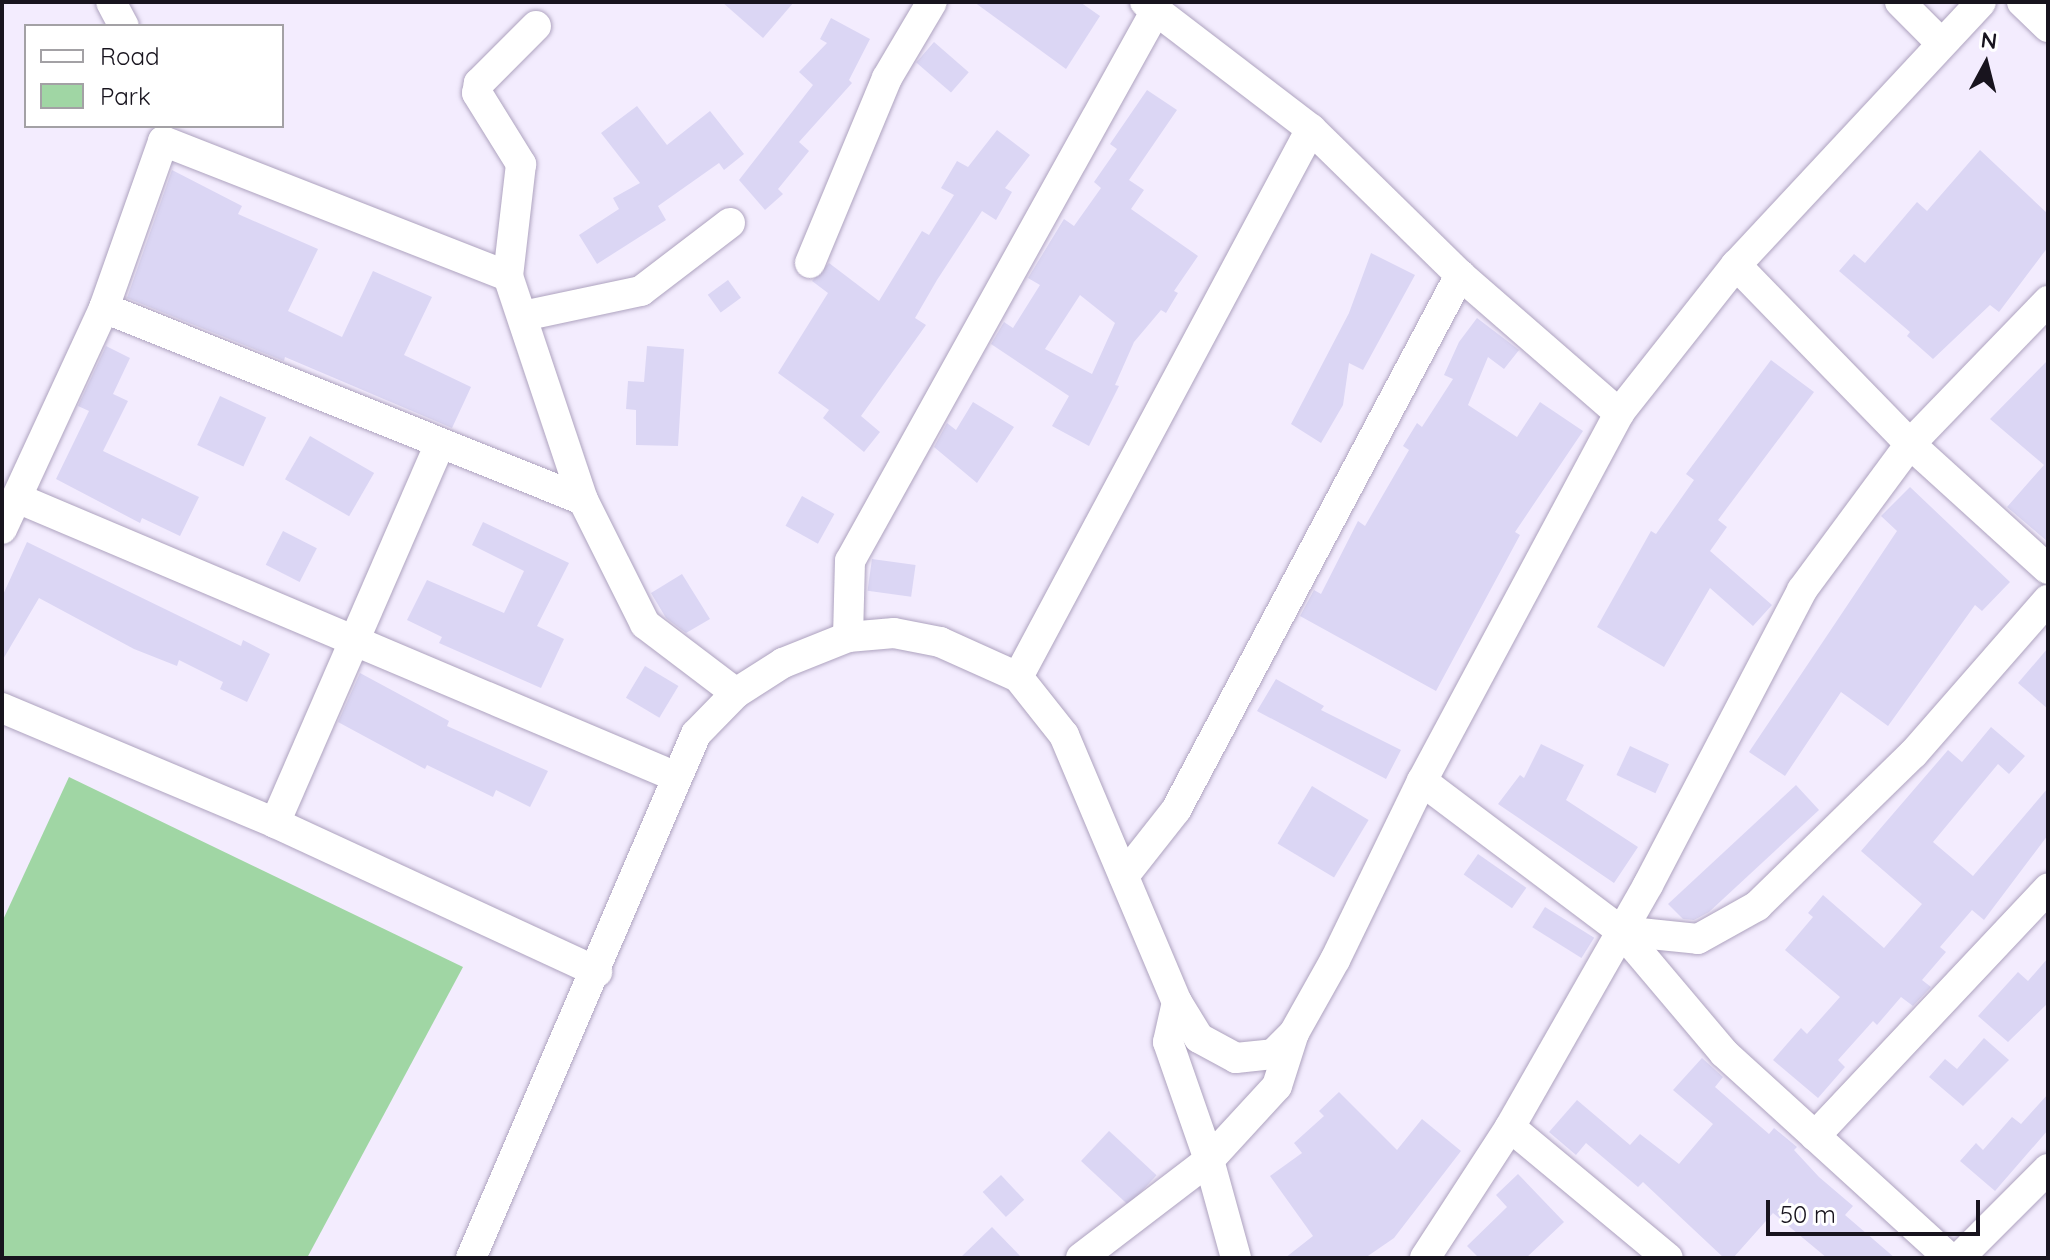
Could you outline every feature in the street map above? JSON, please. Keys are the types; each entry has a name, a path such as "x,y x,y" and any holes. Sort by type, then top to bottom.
{"street":[{"path":"111,2 123,24"},
{"path":"810,263 887,78 932,2"},
{"path":"1900,2 1940,42"},
{"path":"1081,1258 1209,1160 1277,1086 1294,1033 1422,781 1619,413 1736,265 1940,42 1981,2"},
{"path":"2022,2 2048,27"},
{"path":"848,637 850,561 1150,6 1311,129 1460,275 1619,413"},
{"path":"536,26 479,83 477,93 521,164 508,276 583,500 645,624 736,693"},
{"path":"1018,677 1311,129"},
{"path":"2,529 104,308 161,134 508,276"},
{"path":"523,316 641,291 730,223"},
{"path":"1736,265 1910,444 2048,569"},
{"path":"1124,876 1176,810 1460,275"},
{"path":"1425,1258 1510,1127 1621,931 1802,590 1910,444 2048,301"},
{"path":"104,308 583,500"},
{"path":"275,823 351,640 440,443"},
{"path":"17,498 674,776"},
{"path":"1621,931 1698,939 1757,906 1913,754 2048,600"},
{"path":"471,1258 597,972 674,776 696,734 736,693 814,647 848,637 894,633 940,642 1018,677 1064,735 1177,1002 1199,1038 1236,1058 1273,1054 1294,1033"},
{"path":"2,708 275,823 597,972"},
{"path":"1422,781 1621,931 1724,1053 1949,1258"},
{"path":"1815,1136 2048,889"},
{"path":"1177,1002 1168,1042 1209,1160 1236,1258"},
{"path":"1510,1127 1668,1258"},
{"path":"1959,1258 2048,1169"}],"green space":[{"path":"69,777 463,967 307,1258 2,1258 2,922"}],"building":[{"path":"722,2 794,2 763,38"},
{"path":"974,2 1080,2 1100,16 1066,69"},
{"path":"831,18 870,39 849,80 852,83 799,142 809,151 778,189 783,194 765,210 739,180 813,85 799,72 827,43 820,39"},
{"path":"934,42 969,72 951,93 916,62"},
{"path":"1147,90 1177,110 1129,180 1144,190 1131,209 1198,256 1174,291 1178,293 1166,313 1161,310 1134,342 1115,385 1119,386 1089,446 1052,426 1069,396 991,344 1004,322 1013,328 1040,285 1028,278 1064,219 1074,226 1101,188 1094,182 1117,149 1110,144","holes":["1080,295 1115,323 1092,374 1045,349"]},
{"path":"637,106 667,145 710,111 744,154 724,170 719,163 658,206 666,220 597,264 579,235 619,209 613,198 640,183 601,133"},
{"path":"997,130 1030,155 1005,188 1012,192 996,220 982,211 915,318 926,325 861,416 880,432 864,452 823,418 829,410 778,373 828,293 812,281 829,263 879,301 922,231 929,235 954,195 941,188 957,161 968,167"},
{"path":"1980,150 2048,214 2048,247 1999,312 1990,305 1933,359 1907,336 1910,332 1839,271 1854,254 1865,263 1917,202 1927,211"},
{"path":"172,170 242,206 238,214 318,249 288,311 342,337 373,271 432,297 404,355 471,387 452,428 285,357 284,361 127,298"},
{"path":"1371,253 1415,275 1363,370 1349,363 1343,405 1321,443 1291,424 1349,313"},
{"path":"728,280 741,298 721,312 708,295"},
{"path":"1477,318 1519,350 1504,369 1488,357 1468,405 1517,437 1540,402 1583,431 1515,532 1520,535 1436,691 1300,616 1314,590 1321,594 1358,521 1365,526 1409,450 1403,446 1417,423 1422,427 1453,379 1444,375 1459,342"},
{"path":"106,346 130,358 113,394 128,401 103,451 199,497 180,536 142,518 140,523 56,479 89,411 78,406"},
{"path":"647,346 684,349 678,446 636,445 636,410 626,409 628,381 644,382"},
{"path":"1771,360 1814,392 1718,520 1727,527 1710,551 1772,605 1753,626 1710,588 1664,667 1597,627 1651,531 1656,534 1694,480 1686,474"},
{"path":"2048,360 2048,542 2007,507 2044,465 1990,419"},
{"path":"220,396 266,418 243,466 197,445"},
{"path":"973,402 1014,427 977,483 934,447 947,423 956,430"},
{"path":"310,436 374,473 349,516 285,479"},
{"path":"1910,487 2010,582 1982,611 1975,605 1888,726 1841,692 1785,776 1749,752 1897,531 1881,516"},
{"path":"802,496 834,514 818,544 786,526"},
{"path":"483,522 569,563 537,626 564,639 541,688 439,643 442,637 407,620 427,580 504,613 524,571 472,545"},
{"path":"283,531 317,548 300,582 266,565"},
{"path":"27,542 241,646 243,640 270,654 247,702 220,689 223,682 179,660 177,666 134,649 39,598 2,661 2,597"},
{"path":"872,559 916,565 911,597 868,591"},
{"path":"682,574 710,619 686,633 666,618 651,593"},
{"path":"2048,648 2048,709 2018,683"},
{"path":"645,666 678,686 659,718 626,698"},
{"path":"360,673 449,721 447,726 548,771 530,807 496,790 493,797 427,765 425,769 338,722"},
{"path":"1276,679 1324,706 1321,710 1401,750 1386,779 1257,711"},
{"path":"1991,727 2025,756 2009,774 1998,764 1933,842 1973,876 2048,788 2048,835 1984,920 1972,910 1940,947 1946,952 1922,980 1931,987 1913,1006 1901,997 1877,1025 1873,1021 1838,1060 1845,1067 1818,1098 1773,1060 1801,1028 1807,1034 1840,997 1785,950 1813,917 1808,913 1823,895 1884,948 1922,904 1861,851 1948,750 1962,762"},
{"path":"1541,744 1584,765 1566,800 1638,847 1614,883 1498,804 1520,775 1524,778"},
{"path":"1630,746 1669,764 1655,793 1616,775"},
{"path":"1796,785 1819,810 1709,912 1694,920 1683,919 1668,904"},
{"path":"1312,786 1369,820 1334,877 1277,843"},
{"path":"1478,854 1526,888 1512,908 1464,874"},
{"path":"1545,907 1594,938 1581,958 1532,927"},
{"path":"2048,958 2048,1003 2008,1042 1978,1016 2018,972 2028,981"},
{"path":"1984,1038 2009,1060 1963,1106 1929,1077 1945,1059 1957,1069"},
{"path":"1702,1058 1723,1077 1715,1087 1769,1134 1774,1128 1797,1147 1794,1150 1819,1177 1853,1206 1845,1215 1895,1258 1827,1258 1773,1213 1733,1258 1724,1258 1643,1182 1638,1187 1586,1143 1576,1155 1549,1132 1577,1100 1630,1145 1640,1134 1679,1164 1713,1124 1673,1090"},
{"path":"1339,1092 1397,1150 1422,1119 1461,1151 1394,1238 1365,1258 1285,1258 1313,1236 1270,1176 1302,1153 1294,1143 1324,1116 1319,1111"},
{"path":"2048,1094 2048,1130 1995,1191 1960,1161 1976,1143 1983,1150 2012,1117 2021,1124"},
{"path":"1109,1131 1157,1175 1129,1205 1081,1161"},
{"path":"1518,1174 1564,1222 1526,1258 1479,1258 1467,1246 1507,1207 1496,1195"},
{"path":"1001,1175 1024,1200 1006,1217 983,1192"},
{"path":"992,1227 1022,1258 960,1258"}]}
